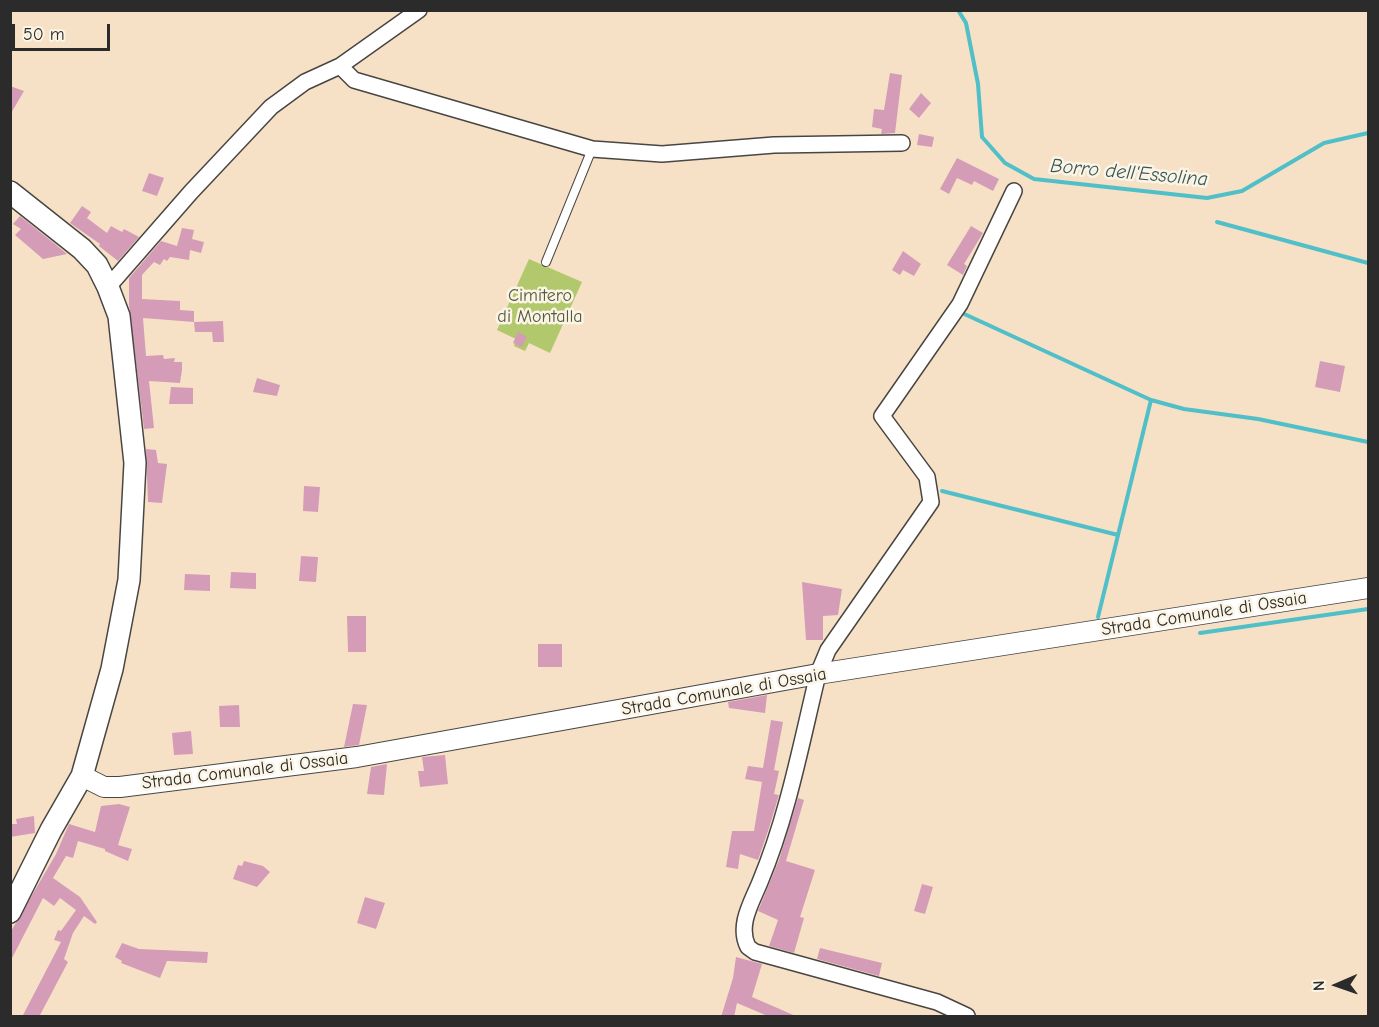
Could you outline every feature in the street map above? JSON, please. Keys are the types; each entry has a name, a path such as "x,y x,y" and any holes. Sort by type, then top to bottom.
{"main road":[{"path":"10,192 82,249 97,265 108,287 119,316 135,463 130,569 112,669 82,776 51,830 10,912"}],"street":[{"path":"108,287 184,200 271,107 305,82 340,66 419,10"},
{"path":"340,66 354,80 592,149 662,154 774,145 902,143"},
{"path":"967,1017 937,1002 755,952 748,947 743,929 777,842 818,674 828,650 931,502 927,477 882,416 960,304 1014,191"},
{"name":"Strada Comunale di Ossaia","path":"82,776 104,787 120,787 357,757 818,674 1368,588"}],"lane":[{"path":"546,262 592,149"}],"green space":[{"name":"Cimitero di Montalla","path":"529,259 582,282 550,353 529,343 525,351 514,346 516,339 497,330"}],"building":[{"path":"890,73 902,75 895,133 881,134 882,129 872,127 874,109 884,110"},
{"path":"10,86 24,91 10,115"},
{"path":"921,93 931,103 919,118 909,109"},
{"path":"919,134 934,137 932,147 917,145"},
{"path":"957,158 999,179 993,191 974,181 972,185 957,178 949,194 940,189"},
{"path":"149,173 164,178 157,196 142,191"},
{"path":"82,206 91,212 87,218 107,233 111,226 122,232 124,229 139,237 118,261 99,246 100,244 70,223"},
{"path":"20,216 67,254 43,259 15,235 21,229 13,224"},
{"path":"971,226 983,233 964,264 967,266 963,275 947,265"},
{"path":"182,228 194,230 192,239 204,242 201,253 190,250 189,260 170,257 167,261 164,259 160,265 154,262 142,275 142,299 180,301 180,310 194,311 194,322 143,318 146,356 163,355 164,359 175,358 174,362 182,362 180,383 149,381 154,428 144,429 129,305 129,278 161,241 177,246"},
{"path":"903,251 921,264 914,276 903,270 900,275 892,270"},
{"path":"223,321 224,342 213,342 212,332 195,332 194,322"},
{"path":"518,332 527,337 522,347 513,343"},
{"path":"1320,361 1345,366 1340,392 1315,387"},
{"path":"257,378 280,385 277,396 253,392"},
{"path":"171,387 193,388 193,404 169,404"},
{"path":"146,449 156,450 158,463 167,464 162,503 148,502"},
{"path":"304,486 320,487 318,512 303,511"},
{"path":"301,556 318,557 316,582 299,581"},
{"path":"231,572 256,573 256,589 230,588"},
{"path":"185,574 210,575 210,591 184,590"},
{"path":"802,582 842,589 838,615 823,616 823,640 806,640"},
{"path":"347,616 366,616 366,652 348,652"},
{"path":"538,644 562,644 562,667 538,667"},
{"path":"767,695 765,713 729,708 728,702"},
{"path":"353,704 367,705 359,745 344,747"},
{"path":"239,705 240,727 220,727 219,706"},
{"path":"771,720 783,722 774,770 779,771 774,794 779,795 769,828 758,860 740,854 738,869 726,867 732,831 754,831 762,782 745,779 748,766 763,768"},
{"path":"191,731 193,754 174,755 172,733"},
{"path":"445,755 448,784 420,787 418,771 424,771 422,757"},
{"path":"387,764 384,795 367,794 371,767"},
{"path":"798,798 804,800 786,861 815,870 800,917 804,918 794,953 769,946 778,920 758,911 779,860"},
{"path":"119,804 130,807 118,845 132,849 128,861 105,849 78,841 73,858 66,856 53,878 80,897 97,922 95,924 84,916 73,933 64,959 68,962 39,1017 22,1017 61,942 54,940 58,930 61,931 76,910 60,898 54,906 43,898 10,962 10,933 56,854 69,824 95,832 101,806"},
{"path":"34,816 35,833 10,837 10,824 17,824 16,819"},
{"path":"244,861 263,866 270,872 257,887 233,879 238,865 242,866"},
{"path":"922,884 933,887 925,914 914,911"},
{"path":"365,897 385,903 376,929 357,923"},
{"path":"122,943 139,949 208,952 207,963 167,961 160,978 121,963 122,961 115,957"},
{"path":"820,948 882,963 879,976 817,959"},
{"path":"736,957 762,964 752,997 798,1017 770,1017 737,1003 734,1017 721,1017 733,978"}],"waterway":[{"name":"Borro dell'Essolina","path":"958,10 966,23 978,84 982,137 1005,163 1034,179 1207,198 1242,191 1324,143 1368,133"},
{"path":"1217,222 1368,263"},
{"path":"960,312 1151,400 1184,409 1258,419 1368,442"},
{"path":"1098,617 1151,400"},
{"path":"942,491 1118,535"},
{"path":"1200,633 1368,609"}]}
